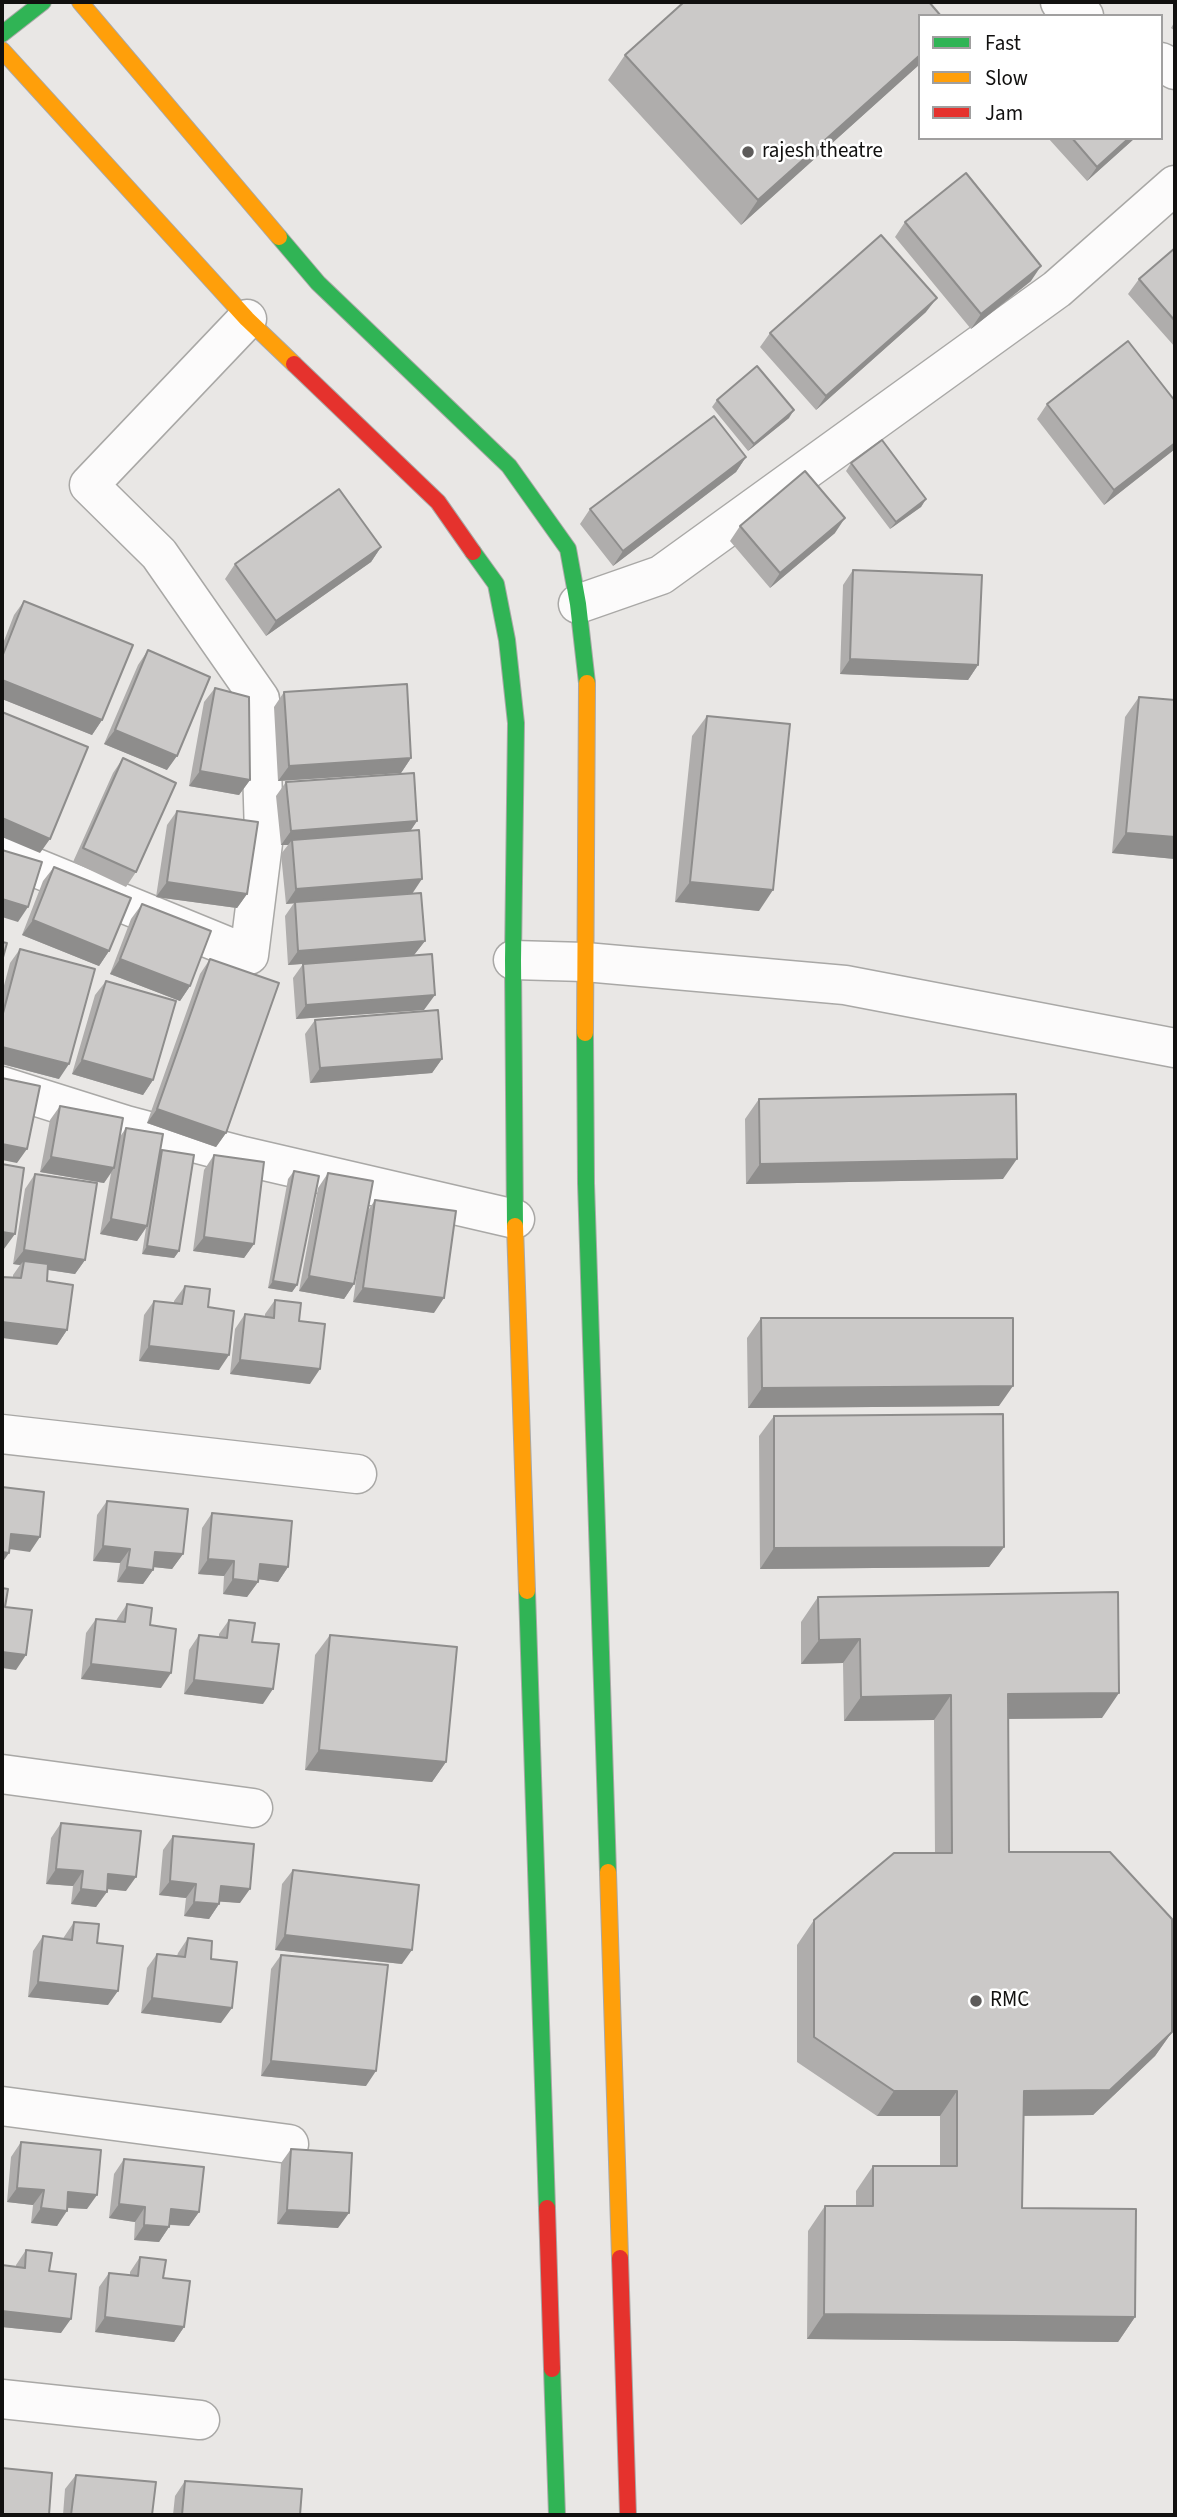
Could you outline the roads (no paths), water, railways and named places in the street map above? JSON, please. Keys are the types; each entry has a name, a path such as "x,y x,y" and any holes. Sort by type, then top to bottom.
{"main road":[{"path":"2,34 43,2"},
{"path":"80,2 318,283 509,466 568,549 579,604 587,687 586,1184 628,2515"},
{"path":"2,50 247,319 438,502 496,584 508,639 516,723 513,960 515,1219 557,2515"}],"street":[{"path":"1060,2 1080,14"},
{"path":"579,604 661,575 1057,289 1175,185"},
{"path":"2,854 249,955 264,835 260,699 159,554 89,485 247,319"},
{"path":"513,960 585,962 845,985 1175,1048"},
{"path":"2,1086 126,1125 230,1153 515,1219"},
{"path":"2,1434 357,1474"},
{"path":"2,1774 253,1808"},
{"path":"2,2106 289,2144"},
{"path":"2,2399 200,2420"}],"place":[{"name":"rajesh theatre","path":"748,152"},
{"name":"RMC","path":"976,2001"}]}
